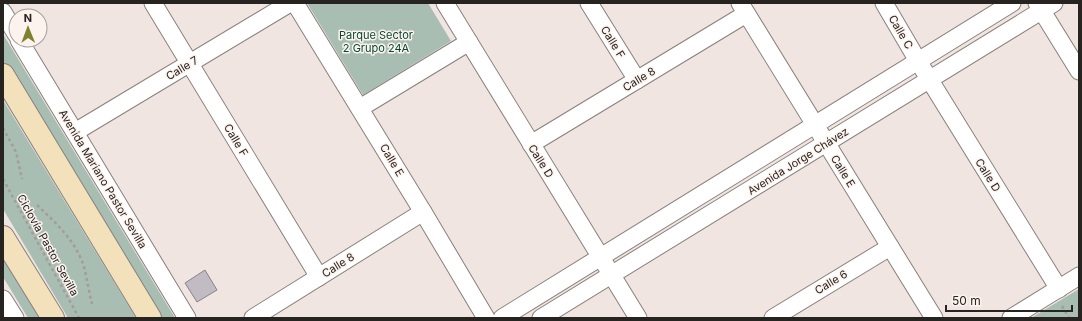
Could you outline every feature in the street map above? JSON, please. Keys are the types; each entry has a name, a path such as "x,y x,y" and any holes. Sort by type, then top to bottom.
{"main road":[{"path":"3,75 150,318"},
{"path":"3,237 54,318"}],"street":[{"name":"Calle F","path":"153,3 319,277"},
{"name":"Calle 7","path":"75,132 290,3"},
{"name":"Calle E","path":"295,3 486,318"},
{"name":"Calle D","path":"445,3 638,318"},
{"name":"Calle F","path":"589,3 637,80"},
{"name":"Calle C","path":"884,3 918,61"},
{"name":"Avenida Jorge Chávez","path":"502,318 1012,3"},
{"path":"1044,6 1079,71"},
{"name":"Avenida Jorge Chávez","path":"541,318 826,144 1044,6"},
{"name":"Calle E","path":"743,8 934,318"},
{"name":"Calle 8","path":"531,144 637,80 743,8"},
{"path":"360,108 469,42"},
{"name":"Avenida Mariano Pastor Sevilla","path":"25,48 187,318"},
{"name":"Calle D","path":"918,61 1059,289"},
{"name":"Calle 8","path":"253,318 423,212"},
{"name":"Calle 6","path":"782,316 890,247"},
{"path":"1011,318 1079,276"},
{"path":"3,299 15,318"}],"path":[{"path":"3,128 16,152 22,179"},
{"name":"Ciclovía Pastor Sevilla","path":"3,179 79,318"},
{"path":"36,205 66,234 76,248 84,266 92,304"}],"green space":[{"name":"Parque Sector 2 Grupo 24A","path":"307,3 428,3 451,41 363,95"},
{"path":"3,34 8,42 8,48 11,48 175,318 159,318 3,64"},
{"path":"3,100 136,318 68,318 3,209"},
{"path":"3,252 44,318 28,318 3,277"},
{"path":"1079,289 1079,318 1031,318"}],"building":[{"path":"205,270 217,290 197,302 185,283"}]}
